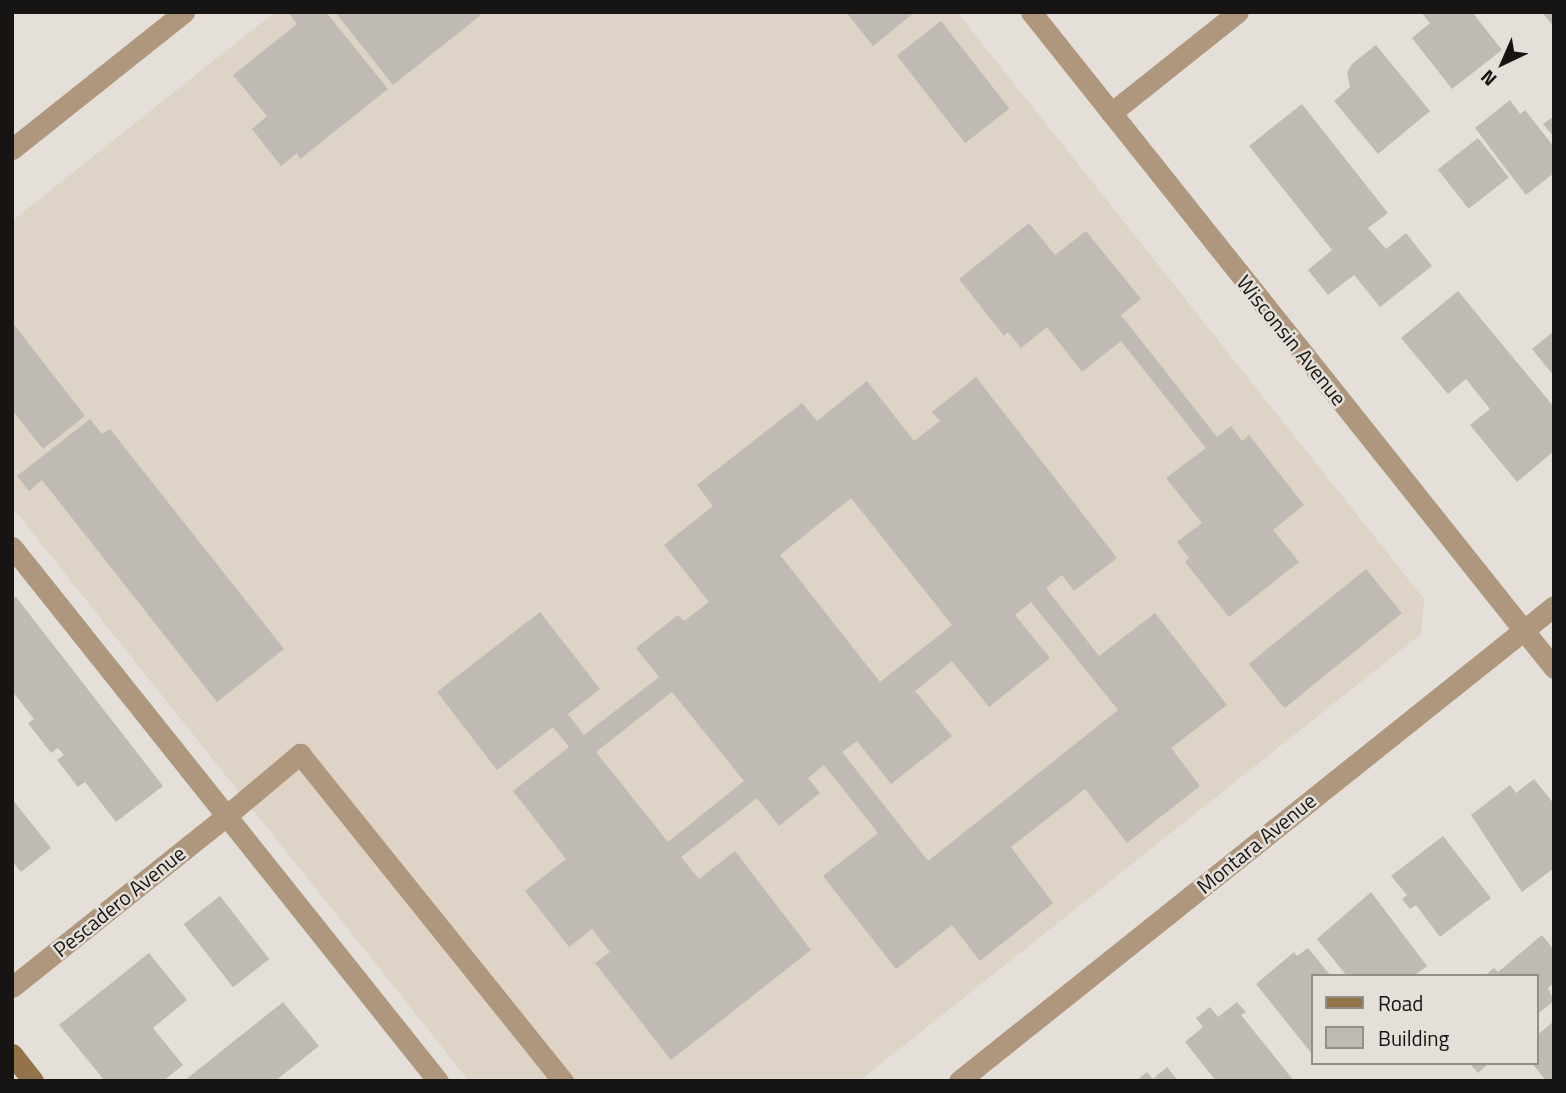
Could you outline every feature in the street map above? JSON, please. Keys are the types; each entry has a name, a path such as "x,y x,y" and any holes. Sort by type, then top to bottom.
{"main road":[{"path":"12,1054 33,1081"}],"street":[{"path":"12,149 184,12"},
{"name":"Wisconsin Avenue","path":"1031,12 1554,668"},
{"path":"1111,113 1238,12"},
{"path":"12,547 438,1081"},
{"name":"Montara Avenue","path":"959,1081 1554,606"},
{"name":"Pescadero Avenue","path":"12,987 300,754 563,1081"}],"shaded area":[{"path":"275,12 957,12 1424,599 1421,634 859,1081 469,1081 12,507 12,221"}],"building":[{"path":"288,12 326,12 388,89 300,159 297,153 281,166 252,129 267,116 233,75 297,24"},
{"path":"335,12 478,12 481,15 393,85"},
{"path":"846,12 915,12 873,46"},
{"path":"1421,12 1472,12 1502,50 1452,89 1412,38 1430,23"},
{"path":"1542,12 1554,12 1554,27"},
{"path":"941,21 1009,108 965,143 897,55"},
{"path":"1376,45 1430,111 1378,154 1334,101 1350,87 1347,72 1352,64"},
{"path":"1510,100 1520,114 1525,110 1554,147 1554,173 1526,195 1475,128"},
{"path":"1302,104 1388,213 1368,228 1386,249 1406,233 1432,266 1380,307 1354,275 1328,295 1308,270 1332,250 1249,146"},
{"path":"1554,116 1554,137 1543,124"},
{"path":"1478,138 1509,177 1469,209 1438,169"},
{"path":"1029,223 1055,255 1086,231 1141,299 1121,315 1217,437 1231,426 1242,441 1249,435 1304,505 1273,530 1299,562 1229,617 1185,562 1189,558 1177,542 1202,523 1166,478 1206,448 1121,341 1082,372 1047,327 1021,348 1008,332 1004,336 959,279"},
{"path":"1458,291 1554,407 1554,451 1517,482 1470,425 1490,409 1466,379 1448,394 1401,338"},
{"path":"12,322 85,416 43,449 12,410"},
{"path":"1554,331 1554,376 1532,349"},
{"path":"976,377 1117,558 1074,591 1062,575 1046,588 1099,656 1155,613 1227,705 1171,748 1200,786 1127,843 1085,789 1011,847 1053,903 980,961 952,925 896,969 823,876 878,833 824,765 808,778 820,793 779,826 757,798 681,857 699,879 735,851 811,950 671,1060 595,963 610,952 592,929 569,947 525,891 566,859 513,791 569,747 553,727 497,770 437,692 540,612 600,689 568,714 584,735 659,677 636,648 678,615 684,621 709,602 664,545 713,506 697,485 802,403 817,421 867,381 914,441 940,421 932,412","holes":["851,498 952,625 880,682 780,555","1031,602 1118,710 928,861 842,752 857,741 891,784 952,736 915,691 952,661 989,707 1050,658 1015,615","672,692 744,781 668,842 596,752"]},
{"path":"90,419 102,434 110,429 284,649 217,702 42,480 29,491 17,476"},
{"path":"1366,569 1402,613 1285,708 1249,664"},
{"path":"16,597 163,786 116,822 85,782 78,787 57,760 64,755 58,748 51,753 28,723 34,719 12,691 12,600"},
{"path":"1534,779 1554,804 1554,868 1522,892 1471,815 1510,785 1516,793"},
{"path":"12,799 51,848 21,872 12,861"},
{"path":"1443,836 1491,898 1440,937 1416,905 1410,909 1402,899 1407,895 1391,876"},
{"path":"1371,892 1427,966 1417,974 1345,974 1317,939"},
{"path":"220,896 269,959 233,987 184,924"},
{"path":"1542,935 1554,950 1554,983 1548,988 1554,1001 1538,1013 1538,974 1486,974 1494,968 1498,972"},
{"path":"1308,948 1329,974 1310,974 1310,1052 1256,984 1294,952 1297,956"},
{"path":"149,953 187,1000 153,1028 183,1065 163,1081 105,1081 59,1025"},
{"path":"283,1002 319,1046 275,1081 184,1081"},
{"path":"1237,1002 1246,1012 1241,1015 1294,1081 1216,1081 1185,1042 1203,1027 1196,1018 1210,1007 1218,1017"},
{"path":"1554,1021 1554,1081 1546,1081 1534,1065 1538,1065 1538,1034"},
{"path":"1471,1065 1487,1065 1478,1073"},
{"path":"1167,1067 1178,1081 1136,1081 1147,1072 1153,1079"}]}
